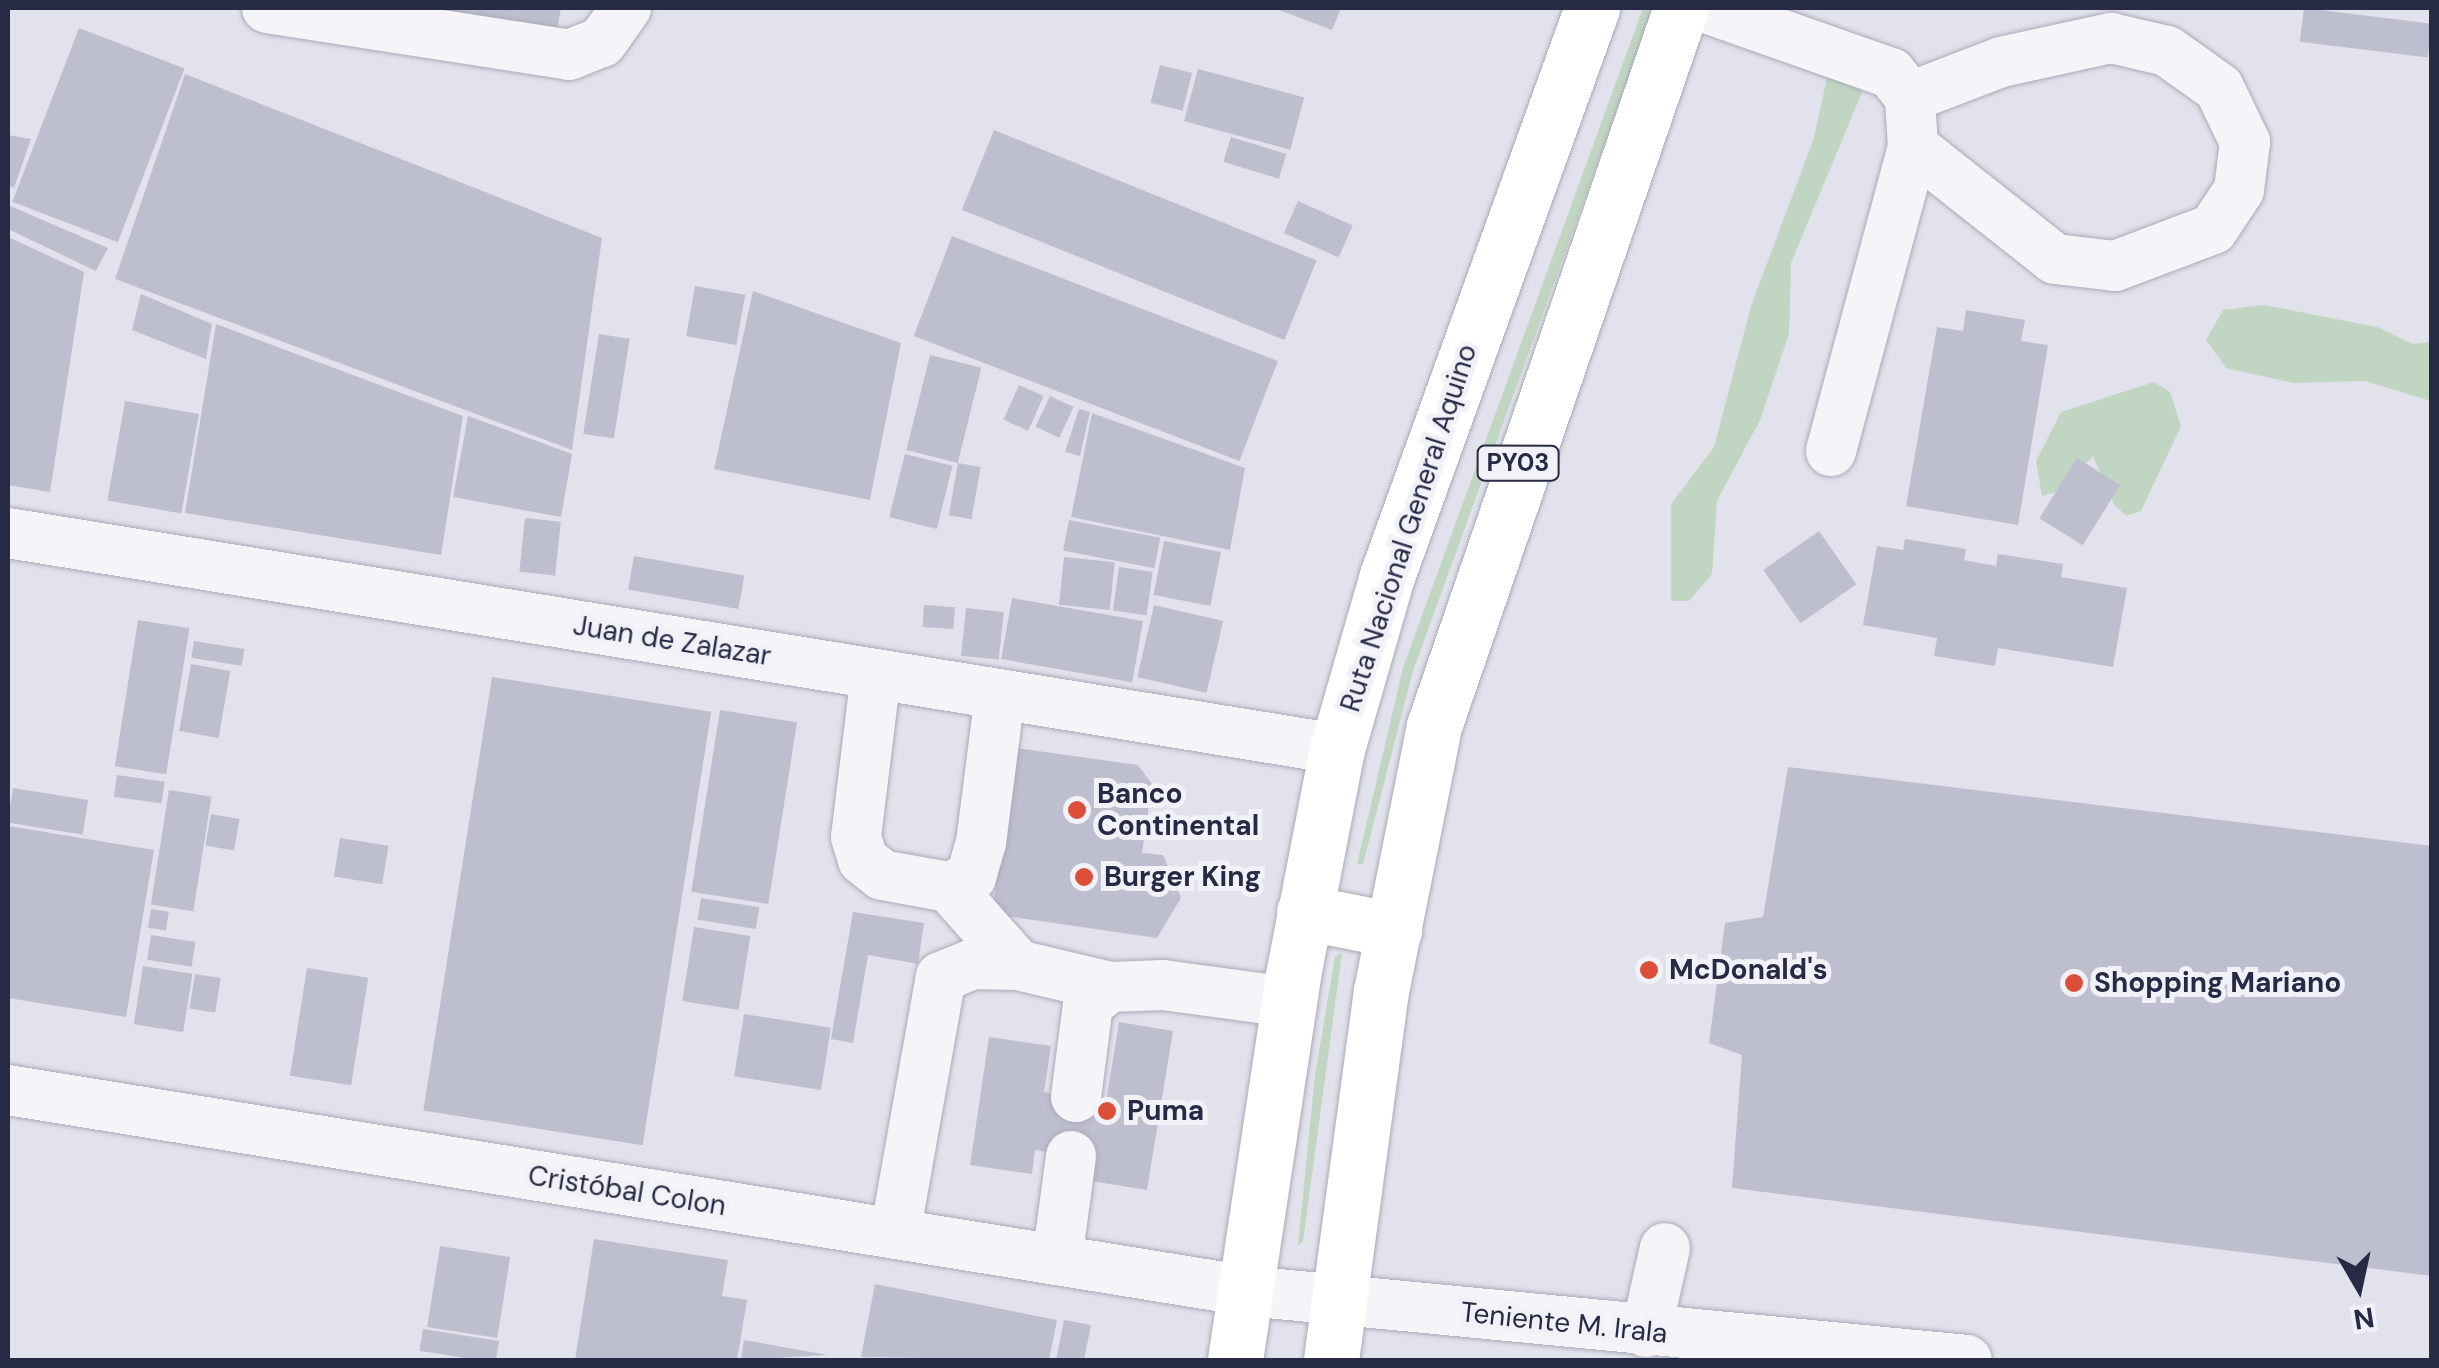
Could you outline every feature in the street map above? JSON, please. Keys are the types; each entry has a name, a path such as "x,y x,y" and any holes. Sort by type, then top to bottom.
{"highway":[{"name":"Ruta Nacional General Aquino","path":"1235,1360 1288,1002 1337,749 1387,576 1592,8"},
{"name":"PY03","path":"1331,1360 1394,930 1434,726 1466,620 1681,8"},
{"path":"1304,912 1394,930"}],"street":[{"path":"267,8 568,55 602,42 626,8"},
{"path":"1706,8 1891,73 1910,97 1914,147 1831,451"},
{"path":"1910,97 2001,62 2111,38 2168,51 2219,88 2245,142 2239,190 2213,230 2115,266 2055,259 1914,147"},
{"name":"Juan de Zalazar","path":"8,533 1337,749"},
{"path":"876,674 856,837 862,860 882,875 949,888 972,877 1000,694"},
{"path":"949,888 1018,966"},
{"path":"895,1234 941,977 973,964 1018,966 1110,987 1163,984 1288,1002"},
{"path":"1076,1097 1088,1004 1110,987"},
{"name":"Cristóbal Colon","path":"8,1090 1247,1291"},
{"path":"1058,1260 1071,1156"},
{"path":"1646,1332 1665,1248"},
{"name":"Teniente M. Irala","path":"1247,1291 1967,1360"}],"green space":[{"path":"1643,8 1654,8 1413,671 1363,864 1357,864 1403,668"},
{"path":"1875,61 1791,263 1789,334 1760,420 1717,501 1712,574 1689,601 1671,601 1671,504 1714,447 1751,306 1814,138 1829,68"},
{"path":"2264,305 2377,327 2413,344 2431,342 2431,401 2365,381 2294,383 2226,368 2206,340 2223,310"},
{"path":"2154,382 2170,392 2181,426 2141,511 2126,516 2114,504 2093,456 2060,491 2042,496 2036,461 2061,412"},
{"path":"1342,953 1303,1241 1298,1245 1315,1075 1335,957"}],"building":[{"path":"404,8 561,8 556,36"},
{"path":"1274,8 1341,8 1332,30"},
{"path":"2304,8 2432,24 2428,57 2300,42"},
{"path":"79,28 184,68 118,242 12,202"},
{"path":"1160,65 1192,73 1183,111 1151,103"},
{"path":"1198,69 1304,97 1290,150 1184,121"},
{"path":"185,74 602,238 572,450 115,279"},
{"path":"994,130 1317,260 1284,340 962,210"},
{"path":"8,135 31,139 14,188 8,185"},
{"path":"1231,137 1286,154 1279,179 1223,162"},
{"path":"1298,201 1353,225 1339,257 1284,233"},
{"path":"10,206 108,248 96,271 8,229"},
{"path":"952,236 1278,361 1239,461 914,336"},
{"path":"8,237 84,272 50,492 8,485"},
{"path":"695,286 745,295 736,345 686,336"},
{"path":"753,291 901,343 870,500 714,469"},
{"path":"141,294 212,324 206,359 132,330"},
{"path":"1966,310 2025,320 2021,341 2048,345 2018,525 1906,506 1937,327 1963,331"},
{"path":"216,324 463,416 441,555 185,513"},
{"path":"599,334 630,339 614,439 583,434"},
{"path":"930,355 981,368 958,463 906,450"},
{"path":"1019,385 1044,396 1028,431 1004,420"},
{"path":"1050,396 1074,407 1059,438 1036,427"},
{"path":"125,401 199,414 181,513 107,500"},
{"path":"1079,409 1090,412 1080,456 1065,452"},
{"path":"1092,413 1245,468 1230,550 1071,517"},
{"path":"468,416 572,454 561,517 453,497"},
{"path":"905,454 953,466 937,529 889,517"},
{"path":"2077,458 2120,485 2083,545 2039,518"},
{"path":"958,463 981,467 971,519 949,515"},
{"path":"525,518 561,522 555,575 519,572"},
{"path":"1069,520 1160,538 1154,568 1063,550"},
{"path":"1819,531 1856,584 1801,623 1763,570"},
{"path":"1905,539 1966,549 1964,560 1996,566 1998,554 2063,564 2061,577 2127,588 2113,667 1998,648 1995,666 1934,656 1937,638 1863,625 1877,546 1903,550"},
{"path":"1164,541 1221,552 1210,606 1154,595"},
{"path":"634,556 744,575 738,609 628,589"},
{"path":"1064,557 1115,562 1110,610 1059,605"},
{"path":"1119,567 1153,572 1147,615 1113,611"},
{"path":"1012,598 1143,621 1132,682 1001,659"},
{"path":"924,605 955,607 953,629 922,627"},
{"path":"1154,605 1223,621 1207,693 1137,677"},
{"path":"966,608 1004,612 999,660 961,656"},
{"path":"138,620 189,628 166,774 115,766"},
{"path":"194,641 244,649 242,666 191,658"},
{"path":"191,664 230,671 219,738 179,731"},
{"path":"492,677 711,712 643,1145 423,1111"},
{"path":"720,710 797,722 768,904 691,892"},
{"path":"1016,748 1138,765 1152,784 1142,853 1163,855 1181,898 1157,938 992,914"},
{"name":"Shopping Mariano","path":"1788,767 2432,846 2432,1276 1732,1188 1742,1055 1709,1043 1725,923 1763,917"},
{"path":"117,775 165,782 161,803 114,797"},
{"path":"13,788 88,800 83,834 8,823"},
{"path":"169,790 211,797 193,911 151,905"},
{"path":"211,814 240,819 234,851 205,846"},
{"path":"8,826 154,850 126,1017 8,998"},
{"path":"340,838 388,846 382,884 334,877"},
{"path":"701,898 759,907 756,929 698,920"},
{"path":"151,909 169,912 166,931 148,928"},
{"path":"853,912 924,923 918,964 868,955 853,1043 831,1039"},
{"path":"694,927 750,936 739,1010 682,1001"},
{"path":"151,935 195,942 192,967 147,960"},
{"path":"143,966 192,974 183,1032 134,1024"},
{"path":"307,968 368,978 351,1085 290,1076"},
{"path":"195,974 221,978 215,1013 190,1009"},
{"path":"744,1014 831,1028 821,1090 734,1076"},
{"path":"1119,1022 1173,1031 1147,1190 1091,1181 1094,1159 1035,1150 1032,1174 970,1165 989,1037 1051,1046 1044,1092 1106,1102"},
{"path":"594,1239 728,1260 722,1296 747,1300 737,1360 575,1360"},
{"path":"440,1246 510,1257 497,1338 427,1327"},
{"path":"875,1284 1057,1320 1049,1360 861,1357"},
{"path":"1064,1320 1091,1325 1084,1360 1056,1360"},
{"path":"423,1329 499,1341 496,1360 420,1351"},
{"path":"744,1340 828,1355 741,1360"}],"place":[{"name":"Banco Continental","path":"1077,810"},
{"name":"Burger King","path":"1084,877"},
{"name":"McDonald's","path":"1649,970"},
{"name":"Shopping Mariano","path":"2074,983"},
{"name":"Puma","path":"1107,1111"}]}
